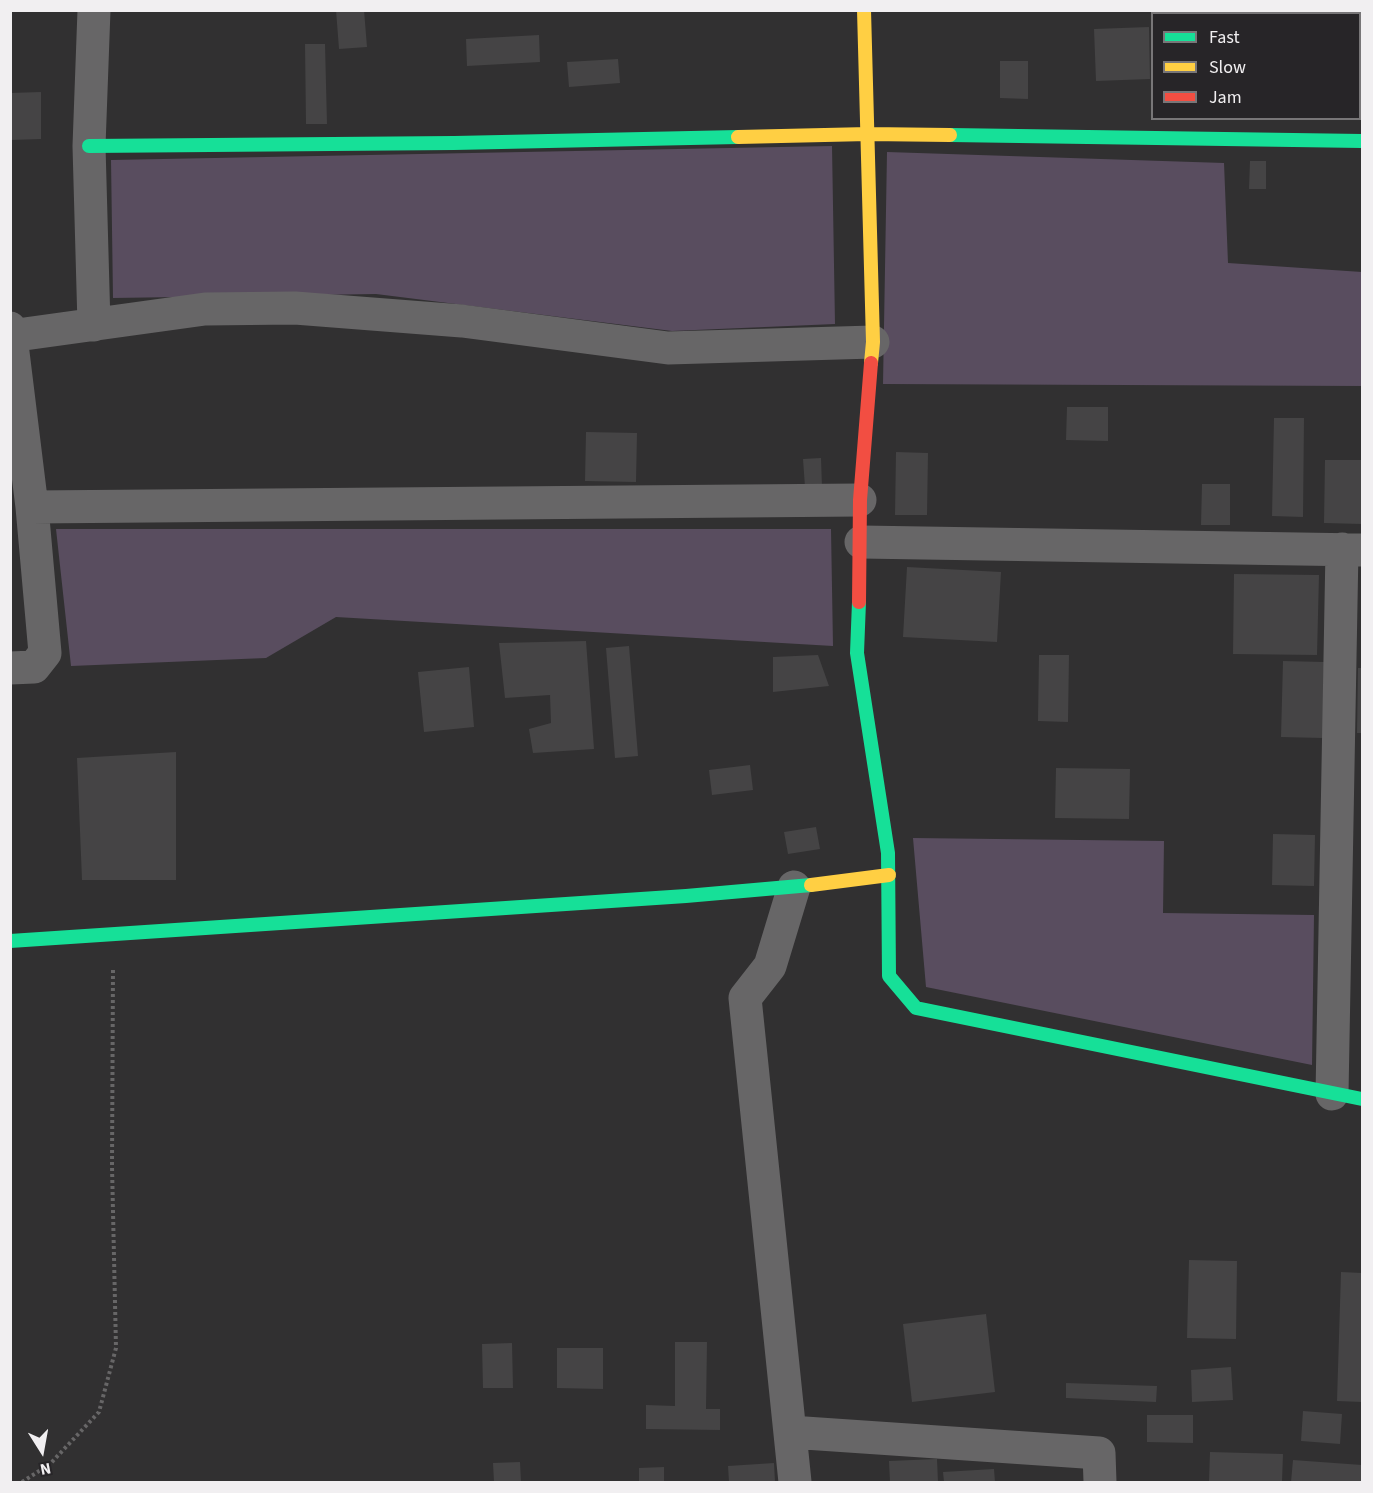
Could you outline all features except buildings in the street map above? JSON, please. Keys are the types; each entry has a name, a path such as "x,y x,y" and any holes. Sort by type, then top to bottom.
{"street":[{"path":"94,10 89,146 94,325"},
{"path":"861,542 1352,550 1347,1096 916,1008 889,976 888,853 857,653 861,542 860,500 873,342 864,10"},
{"path":"89,146 454,143 868,134 1362,141"},
{"path":"10,668 34,667 45,653 32,507 11,334 205,309 295,308 462,321 668,348 873,342"},
{"path":"32,507 860,500"},
{"path":"10,940 794,887 889,875"},
{"path":"794,887 770,966 745,998 795,1482"},
{"path":"790,1432 1099,1453 1100,1482"}],"path":[{"path":"22,1482 50,1464 99,1412 116,1348 112,1166 113,933"}],"shaded area":[{"path":"832,146 835,324 672,331 376,294 113,298 111,160"},
{"path":"887,152 1224,163 1228,263 1362,272 1362,386 883,384"},
{"path":"56,529 831,529 833,646 336,617 266,658 71,666"},
{"path":"913,838 1164,841 1163,913 1314,915 1312,1065 926,987"}],"traffic: fast":[{"path":"950,135 1362,141"},
{"path":"89,146 454,143 738,137"},
{"path":"859,602 857,653 888,853 889,976 916,1008 1362,1099"},
{"path":"10,941 686,896 811,885"}],"traffic: slow":[{"path":"864,10 873,342 871,363"},
{"path":"738,137 950,135"},
{"path":"811,885 889,875"}],"traffic: jam":[{"path":"859,602 860,500 871,363"}]}
